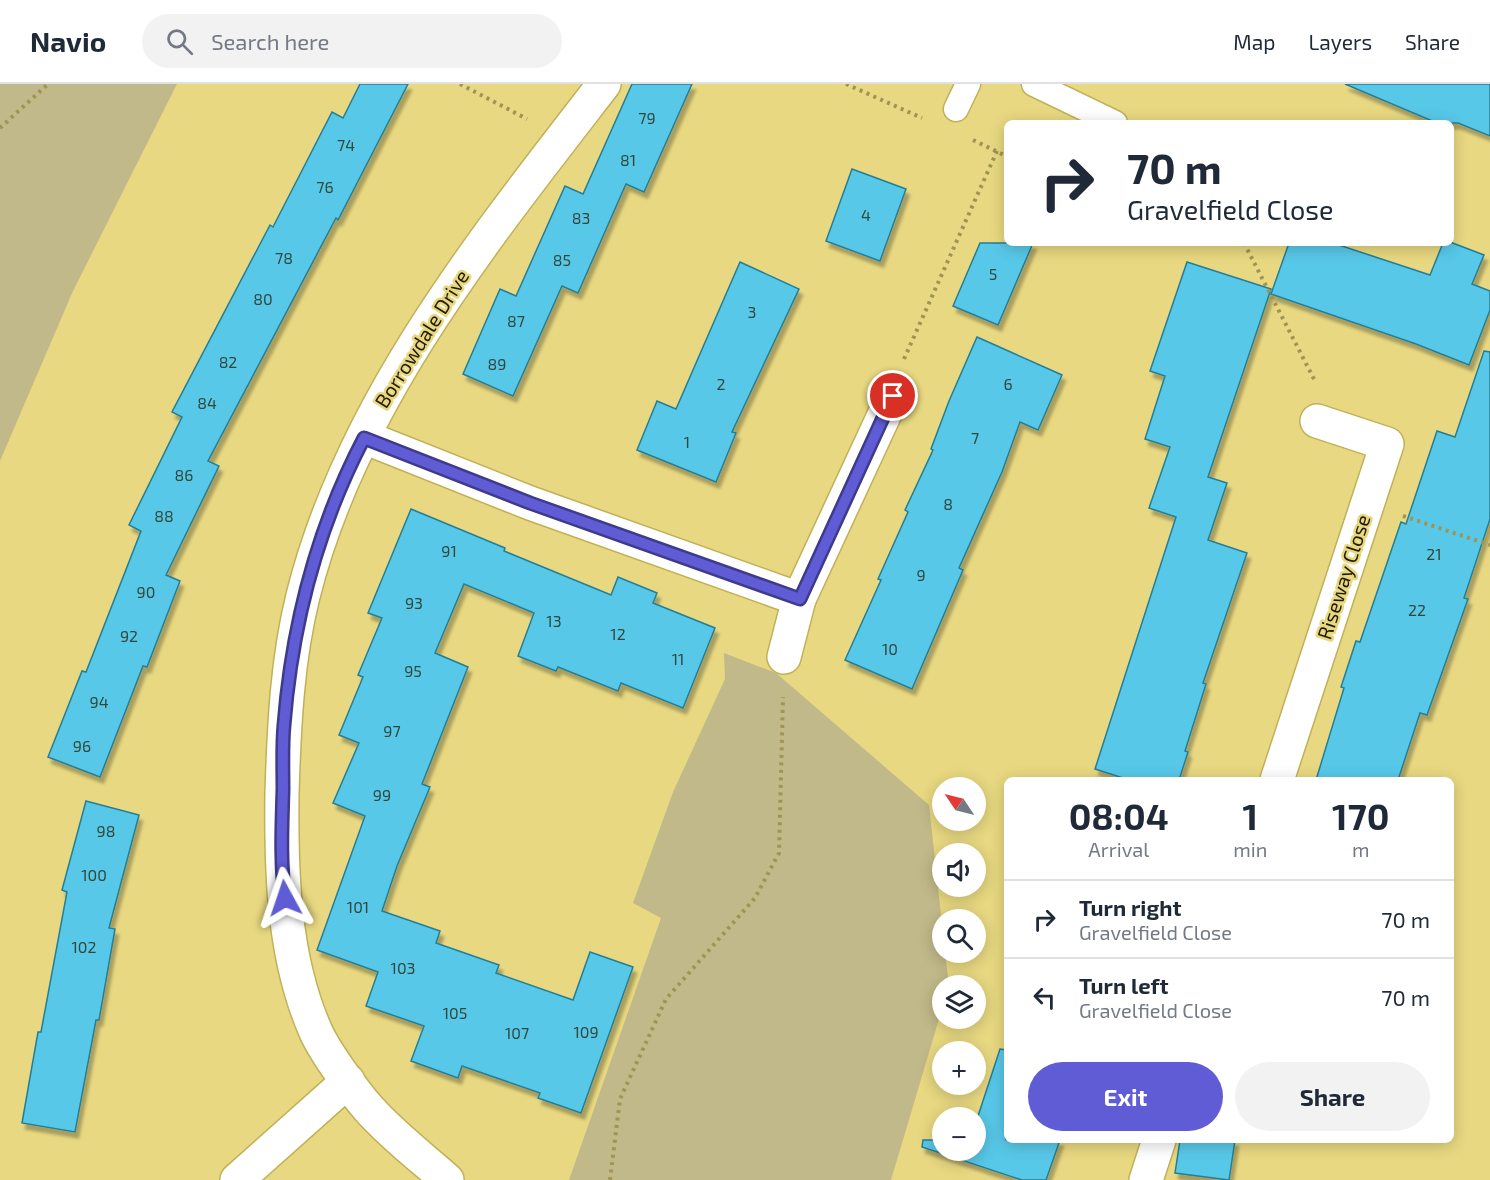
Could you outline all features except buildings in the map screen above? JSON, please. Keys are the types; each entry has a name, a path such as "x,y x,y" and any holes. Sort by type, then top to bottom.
{"street":[{"name":"Borrowdale Drive","path":"447,1180 369,1109 317,1034 300,985 290,936 283,879 283,737 293,654 303,596 324,530 344,476 392,381 461,275 604,84"},
{"path":"784,657 800,599 893,396"},
{"name":"Riseway Close","path":"1279,777 1388,444 1317,421"},
{"path":"364,438 530,503 800,599"},
{"path":"237,1180 348,1081"},
{"path":"1146,1180 1158,1143"}],"lane":[{"path":"956,109 968,84"},
{"path":"1034,84 1109,120"}],"path":[{"path":"0,128 48,84"},
{"path":"460,84 562,138"},
{"path":"893,396 893,383 997,151"},
{"path":"1246,246 1317,385 1317,421"},
{"path":"1368,504 1490,545"},
{"path":"610,1180 620,1099 666,999 754,898 779,853 784,657"}],"shaded area":[{"path":"0,84 177,84 73,291 0,461"},
{"path":"724,653 776,673 929,805 933,843 932,897 939,897 940,909 932,909 932,963 946,963 948,975 932,975 932,1029 936,1029 891,1180 569,1180 661,918 633,903 673,792 725,679"}],"route":[{"path":"285,898 282,817 284,726 293,654 303,596 324,530 344,476 364,438 530,503 800,599 893,396"}]}
